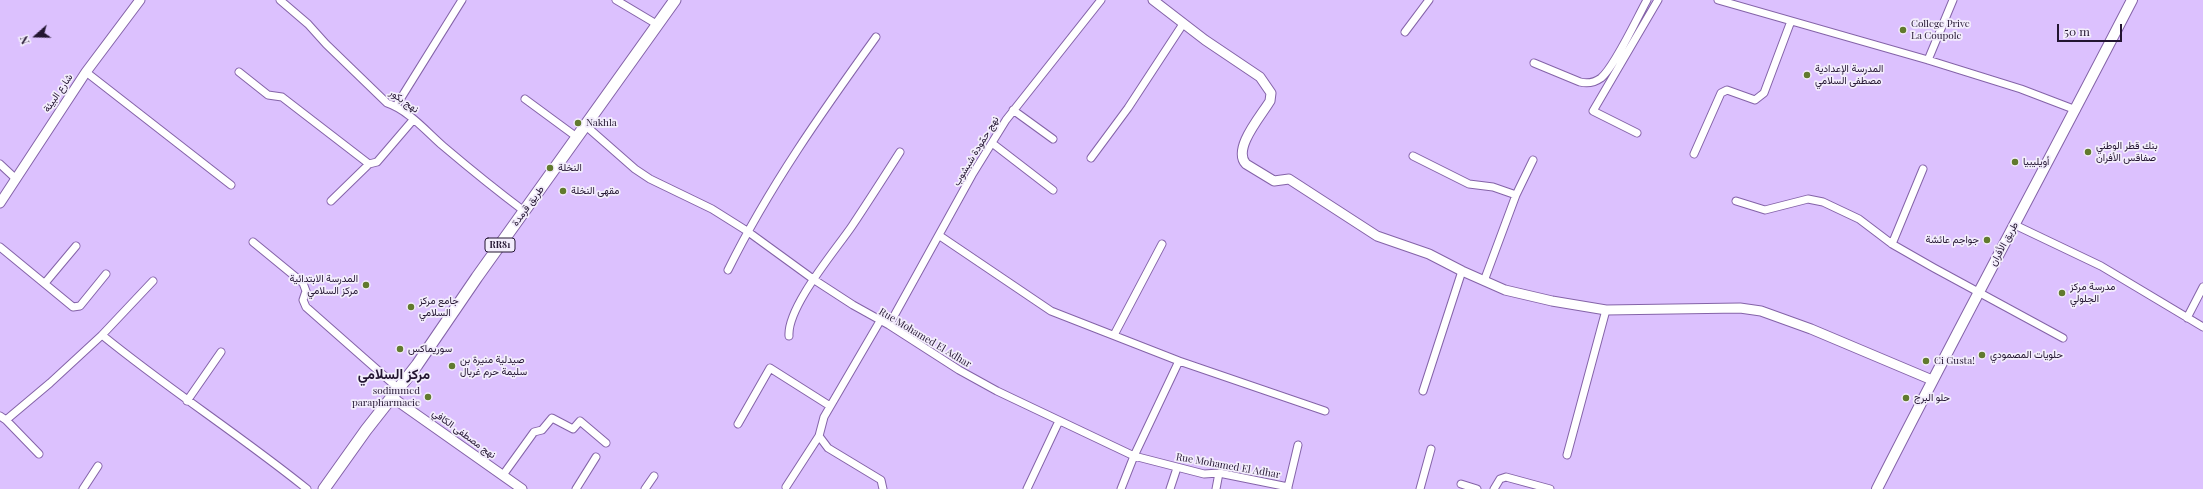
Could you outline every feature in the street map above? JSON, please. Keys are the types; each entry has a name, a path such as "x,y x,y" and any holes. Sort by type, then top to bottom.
{"main road":[{"name":"طريق قرمدة","path":"324,489 366,430 396,394 524,211 676,0"},
{"name":"طريق الأفران","path":"1877,489 1977,293 2076,110 2132,0"}],"street":[{"name":"شارع البيئة","path":"0,202 86,72 140,0"},
{"name":"نهج بكور","path":"280,0 308,24 382,99 387,103 396,106 486,183 524,211"},
{"path":"396,106 462,0"},
{"path":"616,0 658,25"},
{"name":"نهج حمّودة شبشوب","path":"889,325 924,260 940,236 972,175 1013,110 1101,0"},
{"path":"1153,0 1183,24 1260,77 1271,93 1270,101 1243,146 1241,155 1246,164 1274,181 1289,179 1377,236 1429,254 1462,271 1505,290 1552,302 1606,310 1740,308 1762,311 1811,329 1932,380"},
{"path":"1405,32 1429,0"},
{"path":"1534,63 1580,82 1588,84 1595,82 1608,69 1647,0"},
{"path":"1637,133 1593,111 1658,0"},
{"path":"1721,0 1928,60 2021,89 2076,110"},
{"path":"1928,60 1953,0"},
{"path":"1694,154 1721,93 1727,90 1755,100 1764,93 1792,21"},
{"path":"1091,158 1128,108 1183,24"},
{"path":"728,270 748,231 810,130 876,37"},
{"path":"86,72 231,185"},
{"path":"239,72 268,95 282,97 369,164"},
{"path":"525,99 578,138"},
{"path":"1013,110 1053,139"},
{"path":"331,201 369,164 377,162 413,120"},
{"name":"Rue Mohamed El Adhar","path":"586,126 623,159 645,176 707,207 748,231 813,279 980,383 1134,456 1204,474 1219,473 1288,488"},
{"path":"992,143 1053,190"},
{"path":"789,336 788,325 813,279 852,226 900,152"},
{"path":"1413,156 1469,184 1493,187 1516,195"},
{"path":"1484,281 1516,195 1532,160"},
{"path":"0,164 16,179"},
{"path":"1892,244 1923,169"},
{"path":"1736,201 1765,210 1808,199 1823,202 1859,218 1892,244 1977,293 2063,338"},
{"path":"2015,225 2101,266 2203,328"},
{"path":"940,236 1051,311 1179,360 1325,411"},
{"path":"253,242 303,283 306,291 303,300 306,307 396,394"},
{"path":"1114,335 1162,244"},
{"path":"45,283 76,246"},
{"path":"0,247 73,307 80,306 106,274"},
{"path":"1423,391 1462,271"},
{"path":"39,454 3,418 50,384 102,335 153,281"},
{"path":"2187,318 2203,287"},
{"path":"1567,456 1606,310"},
{"path":"786,487 820,436 824,417 880,321"},
{"path":"102,335 187,401 258,450 306,489"},
{"path":"187,401 221,352"},
{"path":"1121,489 1134,456 1179,360"},
{"path":"738,424 770,368 830,406"},
{"name":"نهج مصطفى الكافي","path":"396,394 522,489"},
{"path":"503,475 534,432 542,430 552,418 573,429 580,421 606,443"},
{"path":"1027,489 1059,421"},
{"path":"820,436 828,448 881,480 883,489"},
{"path":"1288,488 1298,445"},
{"path":"1420,489 1431,449"},
{"path":"576,489 596,457"},
{"path":"83,489 98,466"},
{"path":"1170,489 1177,468"},
{"path":"1216,489 1219,473"},
{"path":"645,489 654,476"},
{"path":"1494,489 1500,479 1506,477 1550,489"},
{"path":"1461,484 1477,489"}],"place":[{"name":"College Prive La Coupole","path":"1903,30"},
{"name":"المدرسة الإعدادية مصطفى السلامي","path":"1807,75"},
{"name":"Nakhla","path":"578,123"},
{"name":"بنك قطر الوطني صفاقس الأفران","path":"2088,152"},
{"name":"أويليبيا","path":"2015,162"},
{"name":"النخلة","path":"550,168"},
{"name":"مقهى النخلة","path":"563,191"},
{"name":"جواجم عائشة","path":"1987,240"},
{"name":"المدرسة الابتدائية مركز السلامي","path":"366,285"},
{"name":"مدرسة مركز الجلولي","path":"2062,293"},
{"name":"جامع مركز السلامي","path":"411,307"},
{"name":"سوريماكس","path":"400,349"},
{"name":"حلويات المصمودي","path":"1982,355"},
{"name":"Ci Gusta!","path":"1926,361"},
{"name":"صيدلية منيرة بن سليمة حرم غربال","path":"452,366"},
{"name":"sodimmed parapharmacie","path":"428,397"},
{"name":"حلو البرج","path":"1906,398"}],"district":[{"name":"مركز السلامي","path":"394,375"}]}
